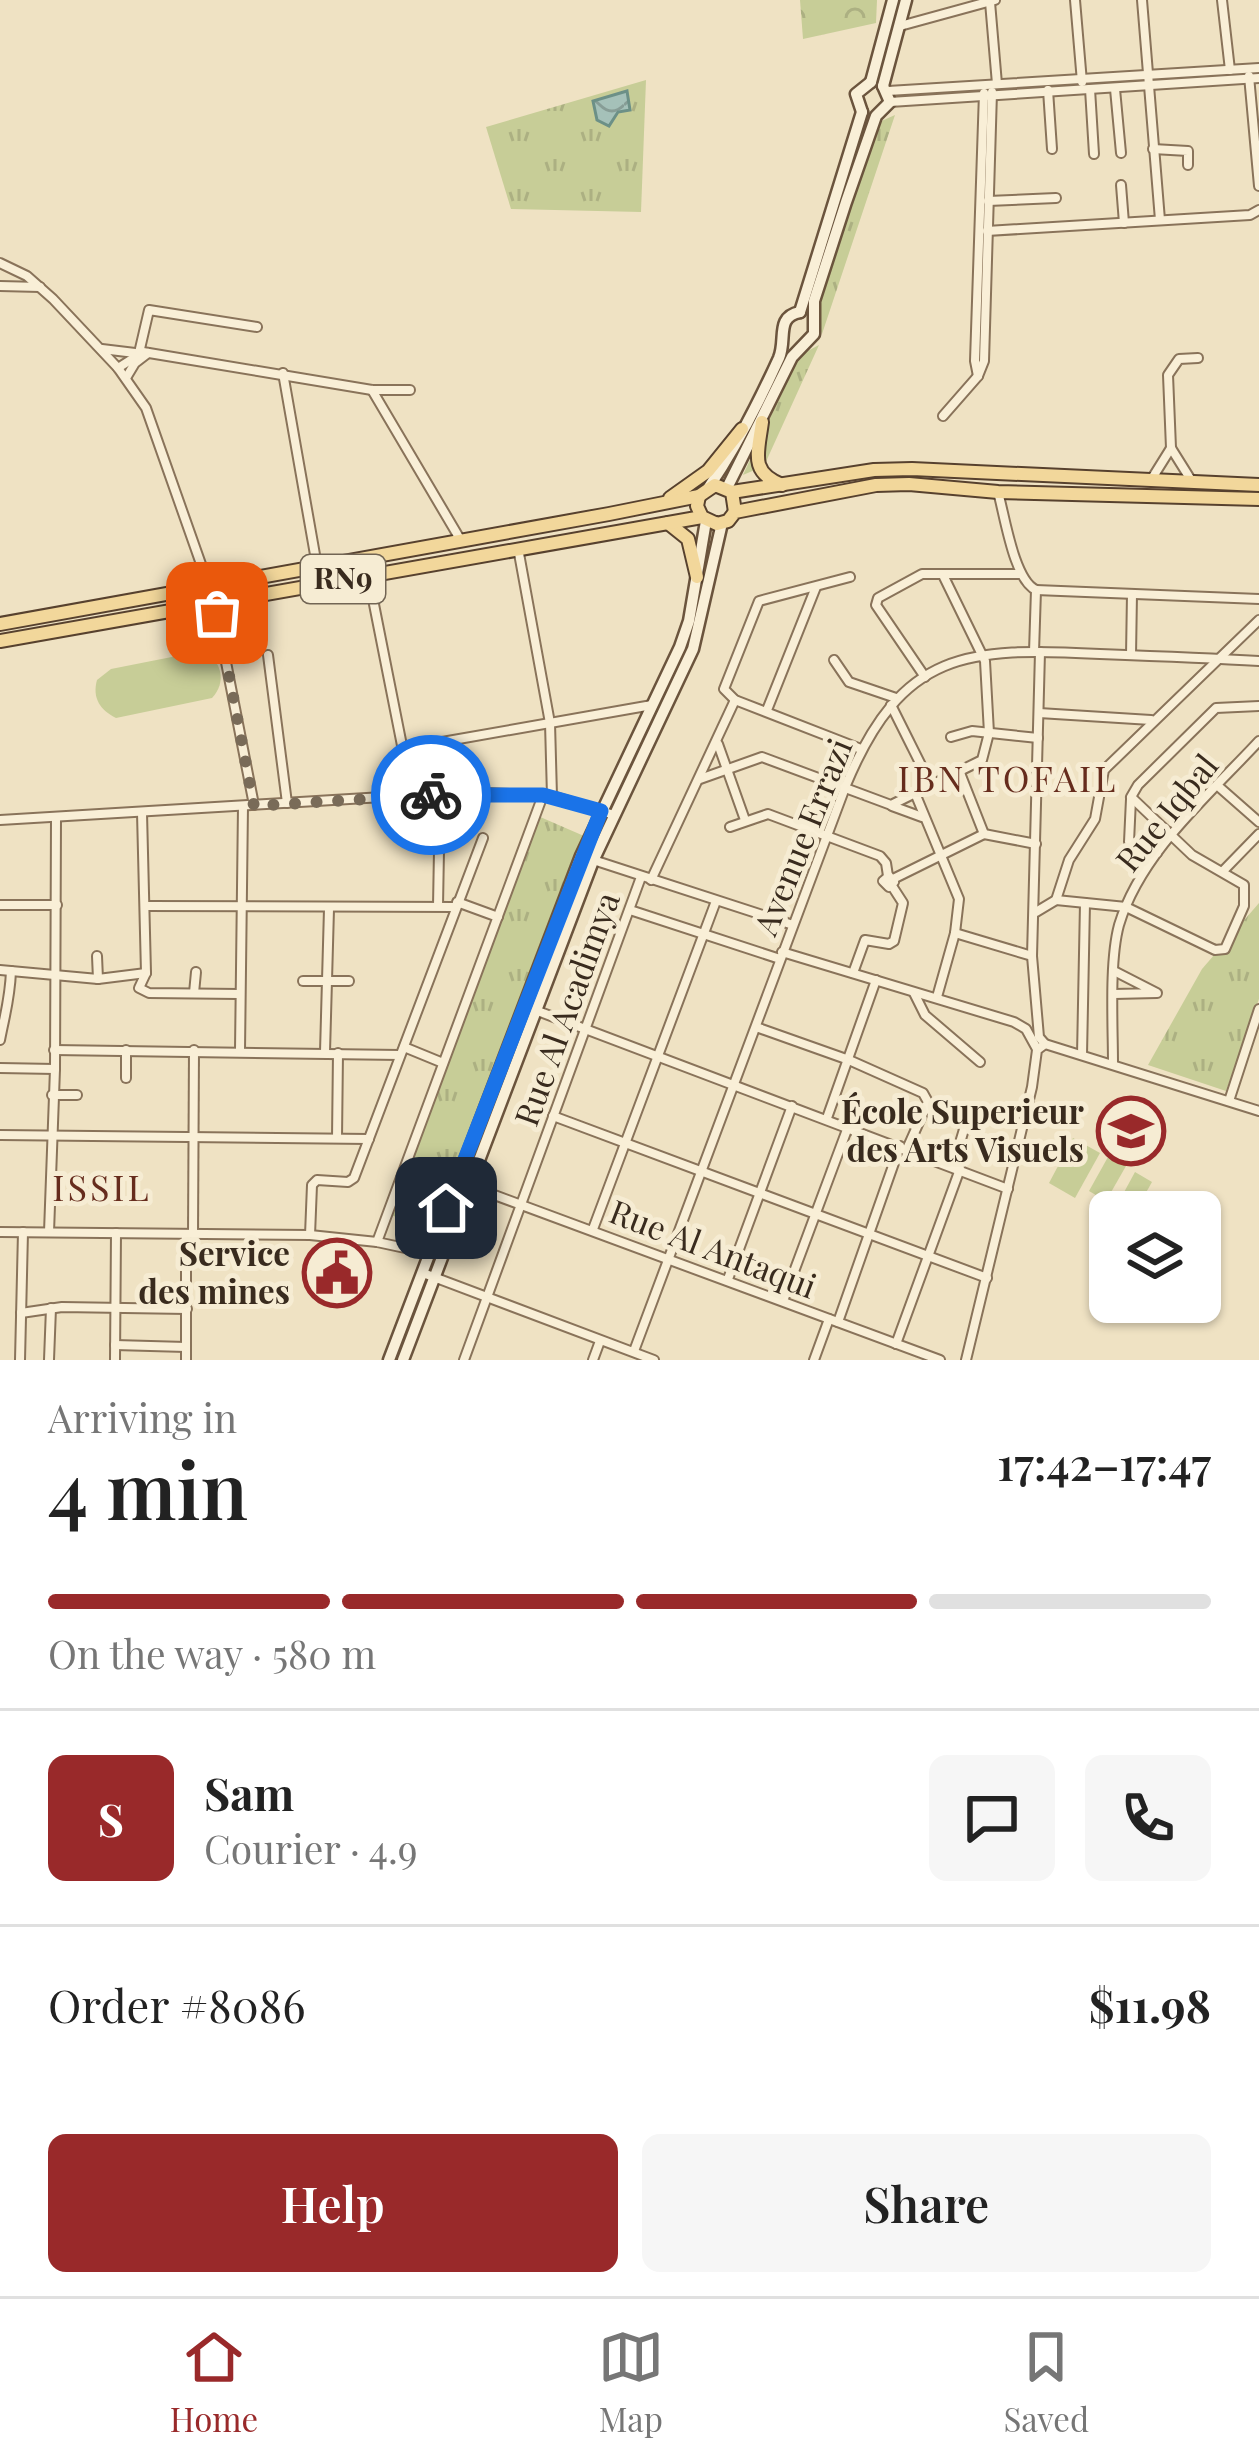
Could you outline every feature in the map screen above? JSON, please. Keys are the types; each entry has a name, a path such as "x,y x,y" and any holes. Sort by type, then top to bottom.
{"main road":[{"path":"883,90 892,0"},
{"path":"805,315 876,116 906,0"},
{"path":"735,512 729,490 793,357 814,331 805,315 862,112 856,94 883,90"},
{"path":"862,112 876,116"},
{"path":"608,813 685,634 697,578 704,491 782,353 786,318 805,315"},
{"path":"784,336 794,344 806,343"},
{"path":"762,422 759,469 765,478 783,486"},
{"path":"656,505 708,471 742,429"},
{"name":"RN9","path":"0,624 656,505 704,491 783,486 874,470 1259,484"},
{"path":"403,1360 436,1253 587,858 693,649 722,523 735,512 876,485 1259,500"},
{"name":"RN9","path":"0,641 667,523 704,519 722,523"},
{"path":"667,523 688,539 697,578"},
{"path":"436,1253 469,1185 536,1010 587,858"},
{"path":"389,1360 429,1275"}],"street":[{"path":"1075,0 1094,154"},
{"path":"1142,0 1160,220"},
{"path":"1222,0 1230,70"},
{"path":"900,26 993,1 978,376 943,416"},
{"path":"990,88 1048,90 1148,73 1254,73"},
{"path":"883,90 1148,87 1254,73"},
{"path":"1254,73 1259,186"},
{"path":"983,232 990,88"},
{"path":"1115,88 1121,153"},
{"path":"1048,90 1052,149"},
{"path":"1153,148 1184,148 1188,165"},
{"path":"1121,185 1124,223"},
{"path":"988,201 1056,198"},
{"path":"983,232 1250,215 1259,210"},
{"path":"0,263 16,268 40,287 118,368 146,408 214,601 249,806 241,907 240,1050"},
{"path":"0,286 40,287"},
{"path":"126,378 142,353 149,310 257,327"},
{"path":"100,349 372,390 410,390"},
{"path":"118,368 142,353"},
{"path":"1192,482 1172,448 1169,370 1179,359 1198,358"},
{"path":"283,373 316,566"},
{"path":"372,390 460,541"},
{"path":"1151,480 1172,448"},
{"path":"998,493 1020,574 1029,588 1259,599"},
{"path":"377,1242 547,795 550,723 518,548"},
{"path":"368,574 412,796"},
{"path":"891,805 984,758 989,733 988,679 981,653 943,574"},
{"path":"925,677 876,601 916,576 1020,574"},
{"path":"767,710 816,585 850,577"},
{"name":"Rue Al Acadimya","path":"464,1360 630,910 700,778 734,700 724,689 756,605 764,598 816,585"},
{"path":"966,1360 1039,1043 1033,956 1039,713 1036,590"},
{"path":"1131,655 1132,594"},
{"path":"1056,900 1070,860 1095,819 1104,770 1259,620"},
{"name":"Avenue Errazi","path":"634,1351 846,785 861,748 894,702 925,677 981,653 1259,661"},
{"path":"268,656 287,803"},
{"path":"834,660 856,686 894,702 931,785"},
{"path":"734,700 861,748"},
{"path":"402,749 652,705"},
{"path":"1157,854 1138,850 1129,842 1131,797 1138,785 1216,708 1259,706"},
{"path":"1039,713 1153,720"},
{"path":"951,737 967,731 1038,738"},
{"name":"Rue Iqbal","path":"1113,1064 1117,937 1126,907 1157,854 1259,741"},
{"path":"717,742 745,820"},
{"path":"700,778 762,757 922,817"},
{"path":"960,772 984,834"},
{"path":"1218,786 1259,822"},
{"path":"915,793 958,892 955,933 937,997"},
{"path":"0,820 440,794 547,795 608,813"},
{"path":"438,906 440,794"},
{"path":"1034,913 1056,900 1126,907 1210,948 1221,951 1230,943 1244,906 1244,884 1192,855 1131,797"},
{"path":"142,813 146,973 139,988 144,992 239,994"},
{"path":"730,827 768,814 880,856 886,863 903,903 894,941 865,940 853,974"},
{"path":"49,1232 56,1069 56,818"},
{"path":"891,880 984,834 1036,844"},
{"path":"1223,871 1259,834"},
{"path":"310,1235 312,1185 317,1180 352,1181 483,838"},
{"path":"587,858 794,925"},
{"path":"592,1229 716,901"},
{"path":"1082,1055 1085,903"},
{"path":"0,905 57,904"},
{"path":"146,906 456,905 498,917"},
{"path":"326,1052 328,908"},
{"path":"630,910 937,997 1014,1022 1039,1043 1259,1111"},
{"path":"955,933 1033,956"},
{"path":"97,956 98,979"},
{"path":"0,1040 9,1010 5,970 98,979 146,973"},
{"path":"194,993 196,972"},
{"path":"1114,994 1157,993 1116,972"},
{"path":"827,1118 876,980"},
{"path":"303,981 349,981"},
{"path":"914,992 925,1015 980,1062"},
{"path":"1228,1101 1259,1009"},
{"path":"536,1010 1008,1189"},
{"path":"756,1027 849,1060 928,1099 814,1360"},
{"path":"54,1050 402,1051 443,1063"},
{"path":"126,1050 126,1078"},
{"path":"186,1360 194,1050"},
{"path":"337,1138 338,1053"},
{"path":"0,1068 56,1069"},
{"path":"52,1095 77,1095"},
{"path":"728,1279 792,1106"},
{"path":"896,1344 956,1168 964,1126 926,1108"},
{"path":"553,1116 987,1278"},
{"path":"784,1301 848,1127"},
{"path":"0,1135 369,1139"},
{"name":"Rue Al Antaqui","path":"469,1185 940,1360"},
{"path":"0,1232 310,1235 436,1253"},
{"path":"20,1360 23,1232"},
{"path":"115,1360 116,1233"},
{"path":"429,1275 654,1360"},
{"path":"21,1313 51,1308 187,1309"},
{"path":"50,1360 51,1308"},
{"path":"593,1360 600,1341"},
{"path":"115,1345 186,1347"}],"green space":[{"path":"800,0 877,0 876,23 803,39"},
{"path":"646,80 641,212 511,209 486,127"},
{"path":"895,115 822,334 814,314 877,123"},
{"path":"819,345 764,466 743,475 798,356"},
{"path":"202,651 220,672 220,685 212,698 116,718 99,703 97,680 111,669"},
{"path":"538,816 584,836 431,1230 391,1215"},
{"path":"1259,903 1259,999 1226,1091 1148,1065 1202,969"},
{"path":"1073,1138 1100,1153 1075,1198 1049,1183"},
{"path":"1108,1157 1126,1166 1112,1191 1089,1191"},
{"path":"1135,1172 1152,1182 1147,1191 1125,1191"}],"water":[{"path":"627,91 630,110 618,112 609,126 597,120 593,101"}],"way so far":[{"path":"217,613 254,806 431,795"}],"place":[{"name":"École Superieur des Arts Visuels","path":"1131,1131"},
{"name":"Service des mines","path":"337,1273"}],"district":[{"name":"IBN TOFAIL","path":"1008,779"},
{"name":"ISSIL","path":"102,1188"}],"route":[{"path":"431,795 543,795 601,811 446,1208"}]}
